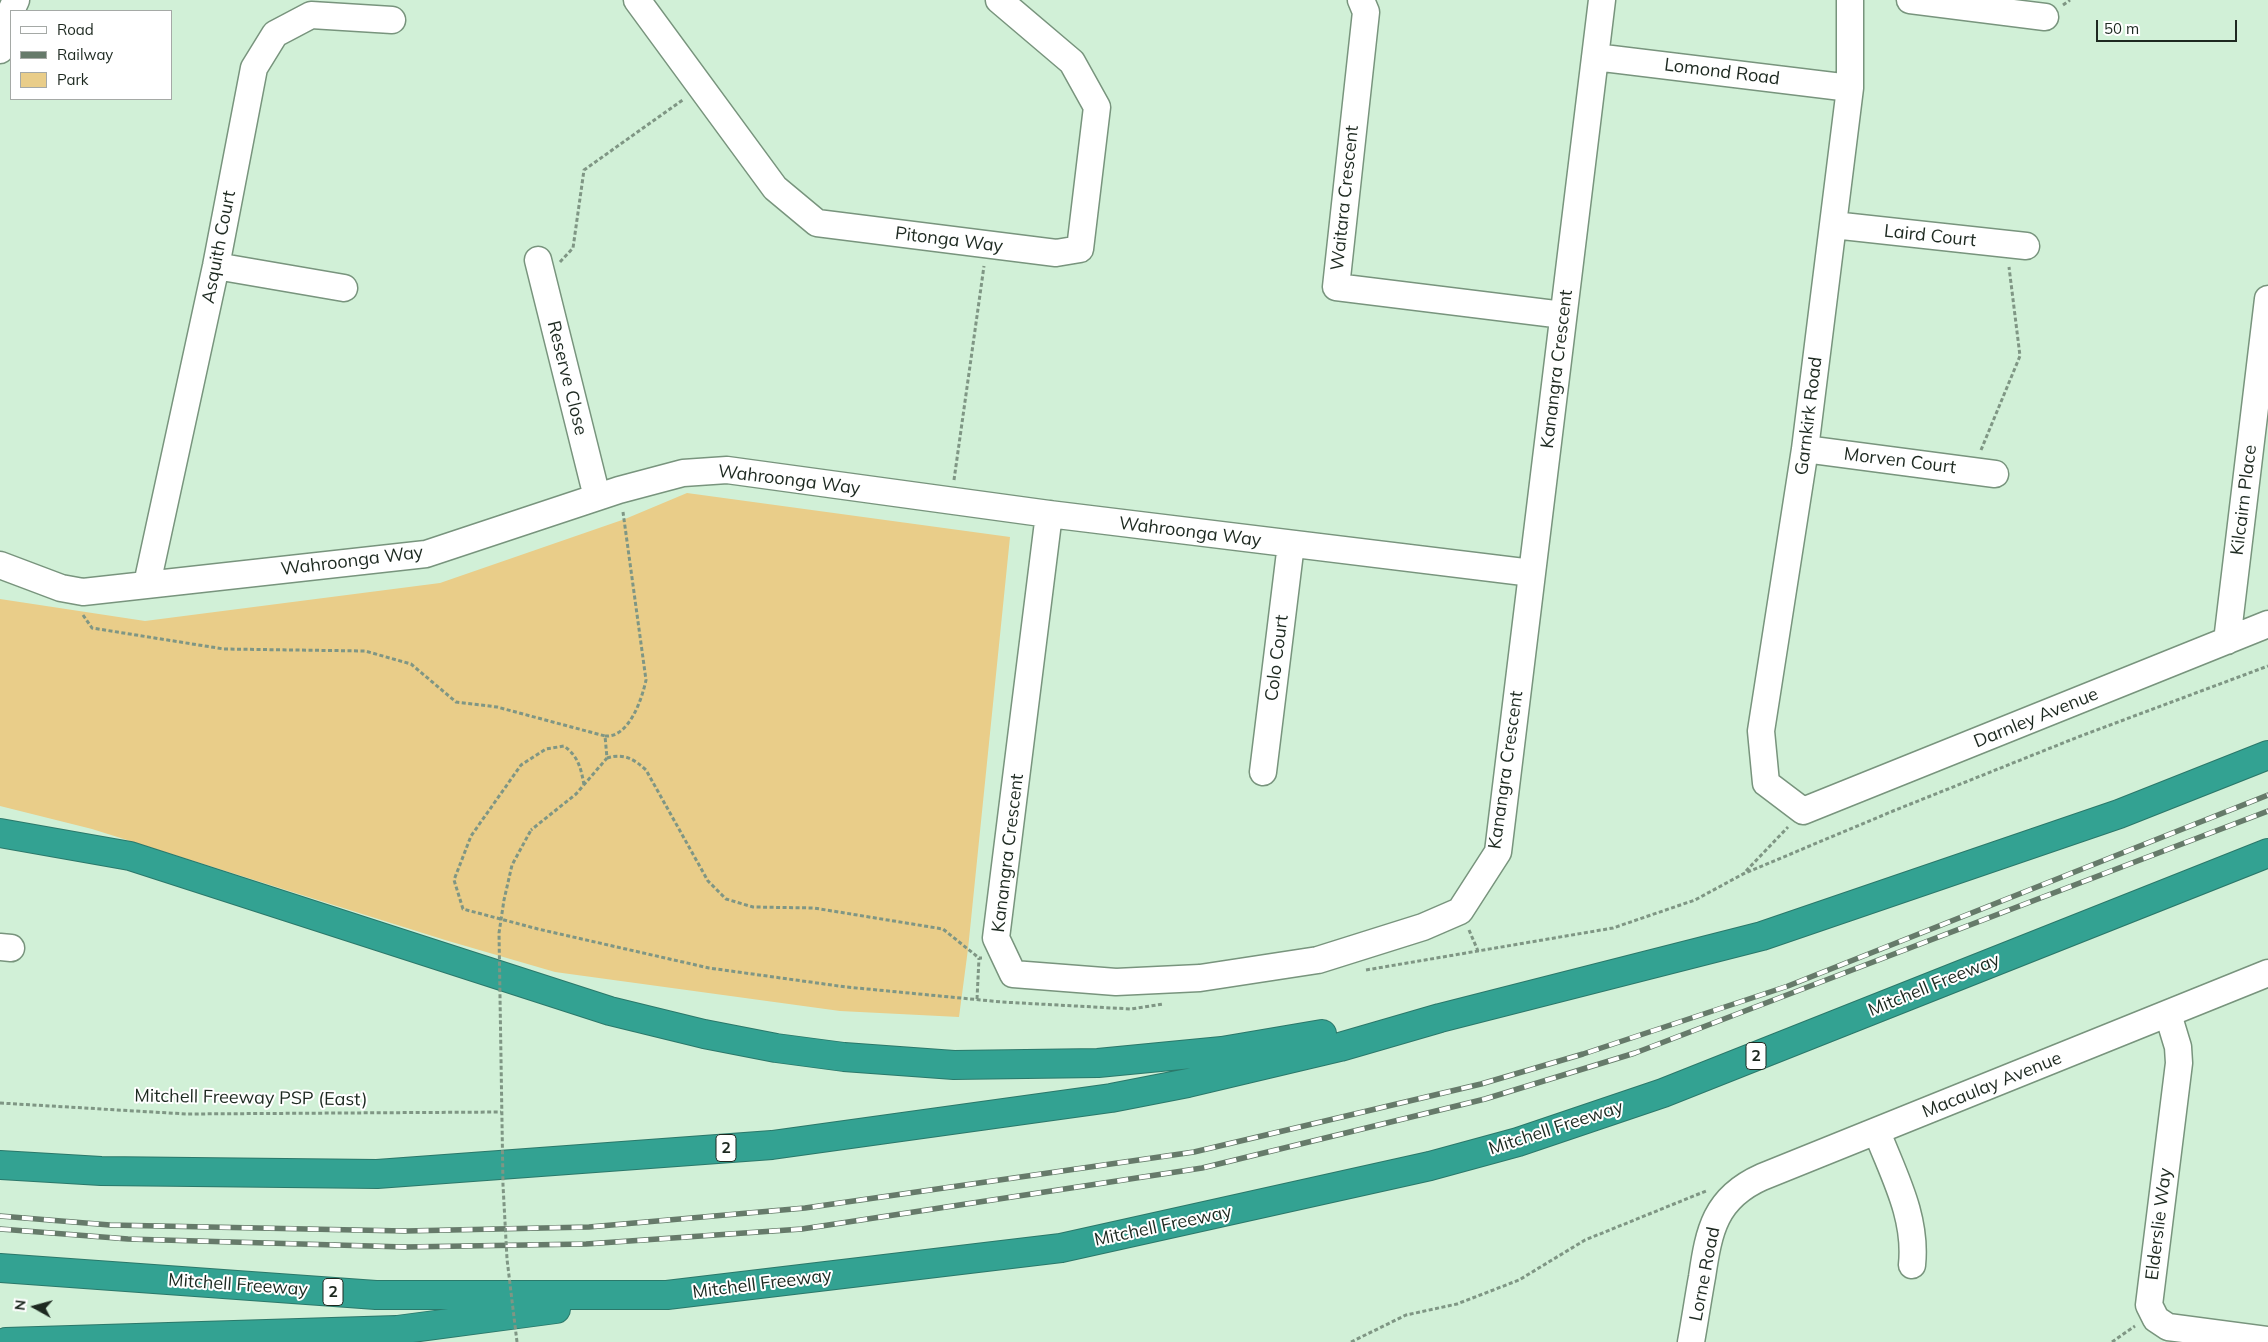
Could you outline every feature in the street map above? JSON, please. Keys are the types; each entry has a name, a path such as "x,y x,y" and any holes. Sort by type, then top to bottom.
{"highway":[{"name":"2","path":"0,1165 101,1171 377,1174 772,1145 1111,1098 1188,1083 1331,1049 1440,1018 1762,936 2119,814 2268,755"},
{"path":"0,833 130,856 610,1011 713,1036 776,1048 844,1057 954,1066 1098,1063 1222,1051 1366,1026 1440,1018"},
{"name":"Mitchell Freeway","path":"0,1268 376,1295 667,1295 1061,1248 1430,1166 1500,1147 1663,1093 2268,852"},
{"path":"6,1342 397,1330 667,1295"}],"street":[{"name":"Pitonga Way","path":"637,0 775,188 817,224 1056,253 1080,249 1097,107 1072,62 999,0"},
{"name":"Waitara Crescent","path":"1361,0 1366,12 1336,287 1564,315"},
{"name":"Kanangra Crescent","path":"1049,514 996,938 1013,974 1116,982 1200,978 1318,960 1424,927 1460,911 1498,852 1602,0"},
{"name":"Garnkirk Road","path":"1803,811 1766,783 1761,731 1805,449 1850,88 1850,0"},
{"path":"1910,0 2045,17"},
{"path":"0,50 10,14"},
{"name":"Asquith Court","path":"147,584 216,266 254,68 275,34 312,15 392,20"},
{"name":"Lomond Road","path":"1595,57 1850,88"},
{"name":"Laird Court","path":"1833,225 2016,245"},
{"path":"216,266 344,288"},
{"name":"Reserve Close","path":"541,270 608,493"},
{"name":"Kilcairn Place","path":"2227,641 2268,299"},
{"name":"Morven Court","path":"1805,449 1984,472"},
{"name":"Wahroonga Way","path":"0,565 61,588 83,592 426,554 608,493 683,473 728,470 1049,514 1532,574"},
{"name":"Colo Court","path":"1262,772 1291,544"},
{"name":"Darnley Avenue","path":"1803,811 2268,624"},
{"name":"Macaulay Avenue","path":"1722,1207 1740,1189 1751,1182 2268,973"},
{"name":"Elderslie Way","path":"2152,1313 2149,1305 2179,1063 2178,1047 2168,1014"},
{"path":"1877,1132 1908,1211 1913,1249 1912,1265"},
{"name":"Lorne Road","path":"1692,1342 1707,1241 1722,1207"},
{"path":"2152,1313 2161,1324 2168,1327 2268,1340"}],"path":[{"path":"541,270 573,248 584,170 701,87"},
{"path":"951,501 987,245"},
{"path":"1984,472 2020,356 2016,245"},
{"path":"83,592 81,612 92,628 224,649 364,650 411,664 456,702 497,707 605,736 616,735 627,726 642,694 646,680 626,529 608,493"},
{"path":"1803,811 1744,874 2069,740 2268,666"},
{"path":"605,736 607,758"},
{"path":"463,909 454,880 471,836 521,765 546,749 564,746 575,754 582,771 584,784"},
{"path":"517,1342 507,1259 501,1112 499,933 504,900 512,865 531,830 576,794 607,758 614,756 631,758 646,770 708,881 726,899 753,907 814,908 943,929 979,958 1005,957"},
{"path":"977,999 979,958"},
{"name":"Mitchell Freeway PSP (East)","path":"0,1103 186,1114 501,1112"},
{"path":"2112,1342 2152,1313"}],"green space":[{"path":"687,493 1010,537 968,949 959,1017 840,1011 555,972 445,940 92,829 0,806 0,599 145,621 440,583 625,519"}],"railway":[{"path":"0,1216 110,1225 405,1231 589,1227 805,1208 1194,1152 1481,1084 1583,1054 1788,986 2268,795"},
{"path":"0,1229 128,1239 405,1247 586,1244 802,1229 1202,1168 1485,1099 1635,1053 2268,811"}]}
